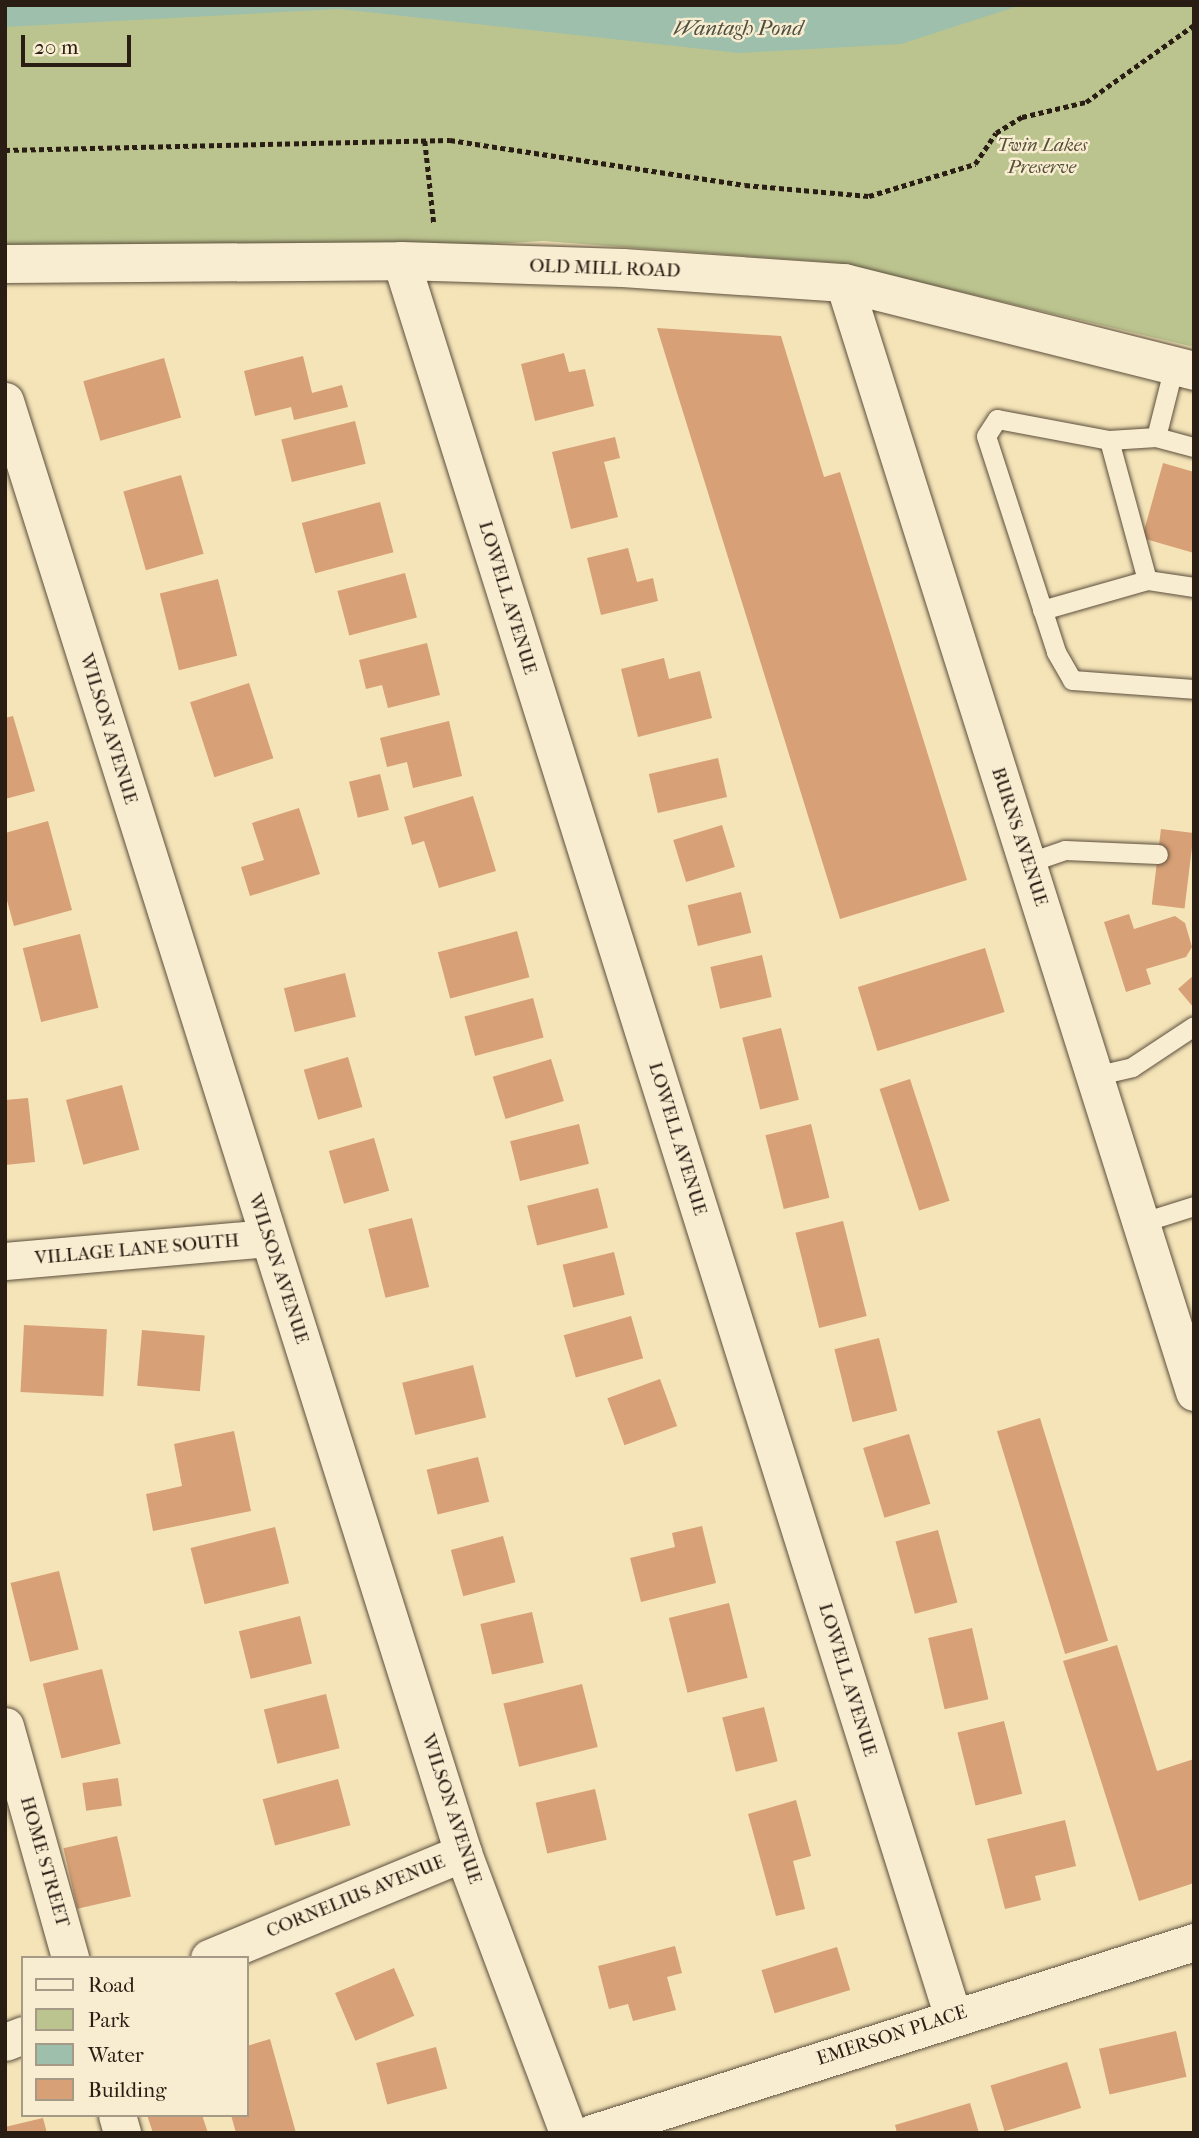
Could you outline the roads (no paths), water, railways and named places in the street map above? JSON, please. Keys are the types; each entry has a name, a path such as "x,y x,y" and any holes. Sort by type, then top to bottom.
{"street":[{"name":"OLD MILL ROAD","path":"5,264 401,261 623,268 844,282 1184,368"},
{"name":"LOWELL AVENUE","path":"401,261 953,2017"},
{"name":"BURNS AVENUE","path":"844,282 1194,1392"},
{"name":"WILSON AVENUE","path":"5,401 464,1853 568,2133"},
{"name":"VILLAGE LANE SOUTH","path":"5,1261 268,1238"},
{"name":"HOME STREET","path":"5,1726 70,1956"},
{"name":"CORNELIUS AVENUE","path":"214,1956 464,1853"},
{"name":"EMERSON PLACE","path":"592,2133 1194,1942"}],"lane":[{"path":"1156,437 1184,368"},
{"path":"1194,447 1156,437 1109,440 996,419 986,436 1056,652 1072,680 1194,689"},
{"path":"1109,440 1147,580"},
{"path":"1042,610 1147,580 1194,587"},
{"path":"1027,863 1065,850 1158,854"},
{"path":"1094,1076 1132,1067 1194,1027"},
{"path":"1140,1223 1194,1206"}],"water":[{"name":"Wantagh Pond","path":"5,5 1021,5 901,44 739,53 340,9 5,27"}],"park label":[{"name":"Twin Lakes Preserve","path":"1042,157"}]}
